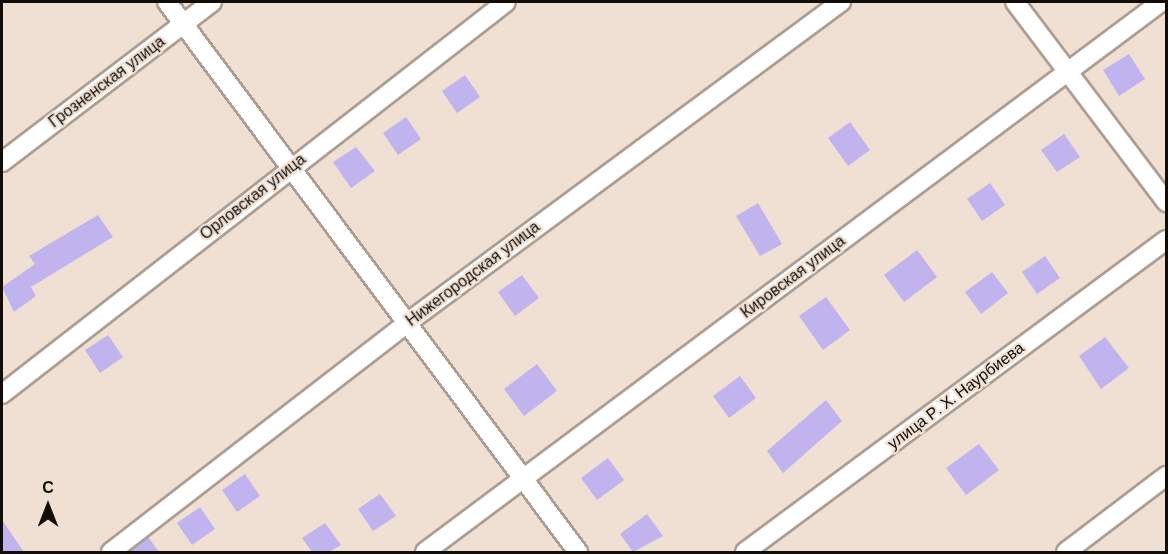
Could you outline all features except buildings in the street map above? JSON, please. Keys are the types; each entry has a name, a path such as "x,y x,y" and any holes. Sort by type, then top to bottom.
{"street":[{"path":"167,2 578,552"},
{"name":"Грозненская улица","path":"2,162 212,2"},
{"name":"Орловская улица","path":"2,394 290,166 506,2"},
{"name":"Нижегородская улица","path":"111,552 407,323 841,2"},
{"path":"1015,2 1167,202"},
{"name":"Кировская улица","path":"425,552 1161,2"},
{"name":"улица Р. Х. Наурбиева","path":"745,552 1167,240"},
{"path":"1066,552 1167,476"}]}
